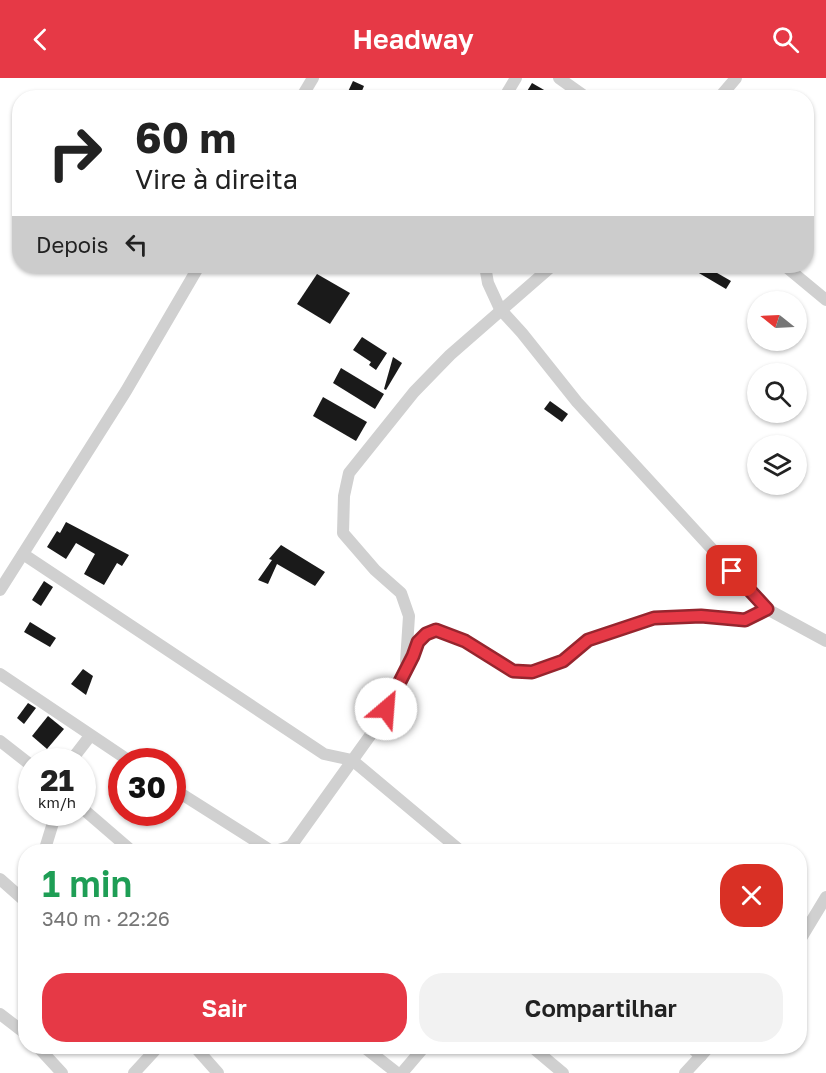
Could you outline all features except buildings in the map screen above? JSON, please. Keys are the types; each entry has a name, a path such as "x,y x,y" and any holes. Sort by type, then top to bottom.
{"street":[{"path":"560,78 576,90"},
{"path":"726,90 736,78"},
{"path":"0,590 126,391 195,273"},
{"path":"486,273 500,309 577,402 767,609 826,641"},
{"path":"405,671 409,616 401,593 375,570 343,532 344,496 349,473 414,392 500,309 544,273"},
{"path":"793,273 826,300"},
{"path":"23,554 324,754 352,760 452,844"},
{"path":"298,844 352,760 377,726 418,642 426,634 436,630 465,641 513,671 532,672 563,661 588,640 654,618 701,616 745,620 767,609"},
{"path":"0,674 109,748"},
{"path":"81,748 90,736"},
{"path":"0,741 18,755"},
{"path":"186,797 260,844"},
{"path":"96,820 124,844"},
{"path":"46,844 52,826"},
{"path":"0,879 18,895"},
{"path":"807,928 826,897"},
{"path":"0,1014 18,1028"},
{"path":"44,1054 62,1073"},
{"path":"134,1073 152,1054"},
{"path":"201,1054 218,1073"},
{"path":"373,1054 397,1073"},
{"path":"402,1073 418,1054"},
{"path":"540,1054 563,1073"},
{"path":"685,1073 702,1054"}],"route":[{"path":"386,709 418,642 426,634 436,630 465,641 513,671 532,672 563,661 588,640 654,618 701,616 745,620 767,609 732,571"}]}
